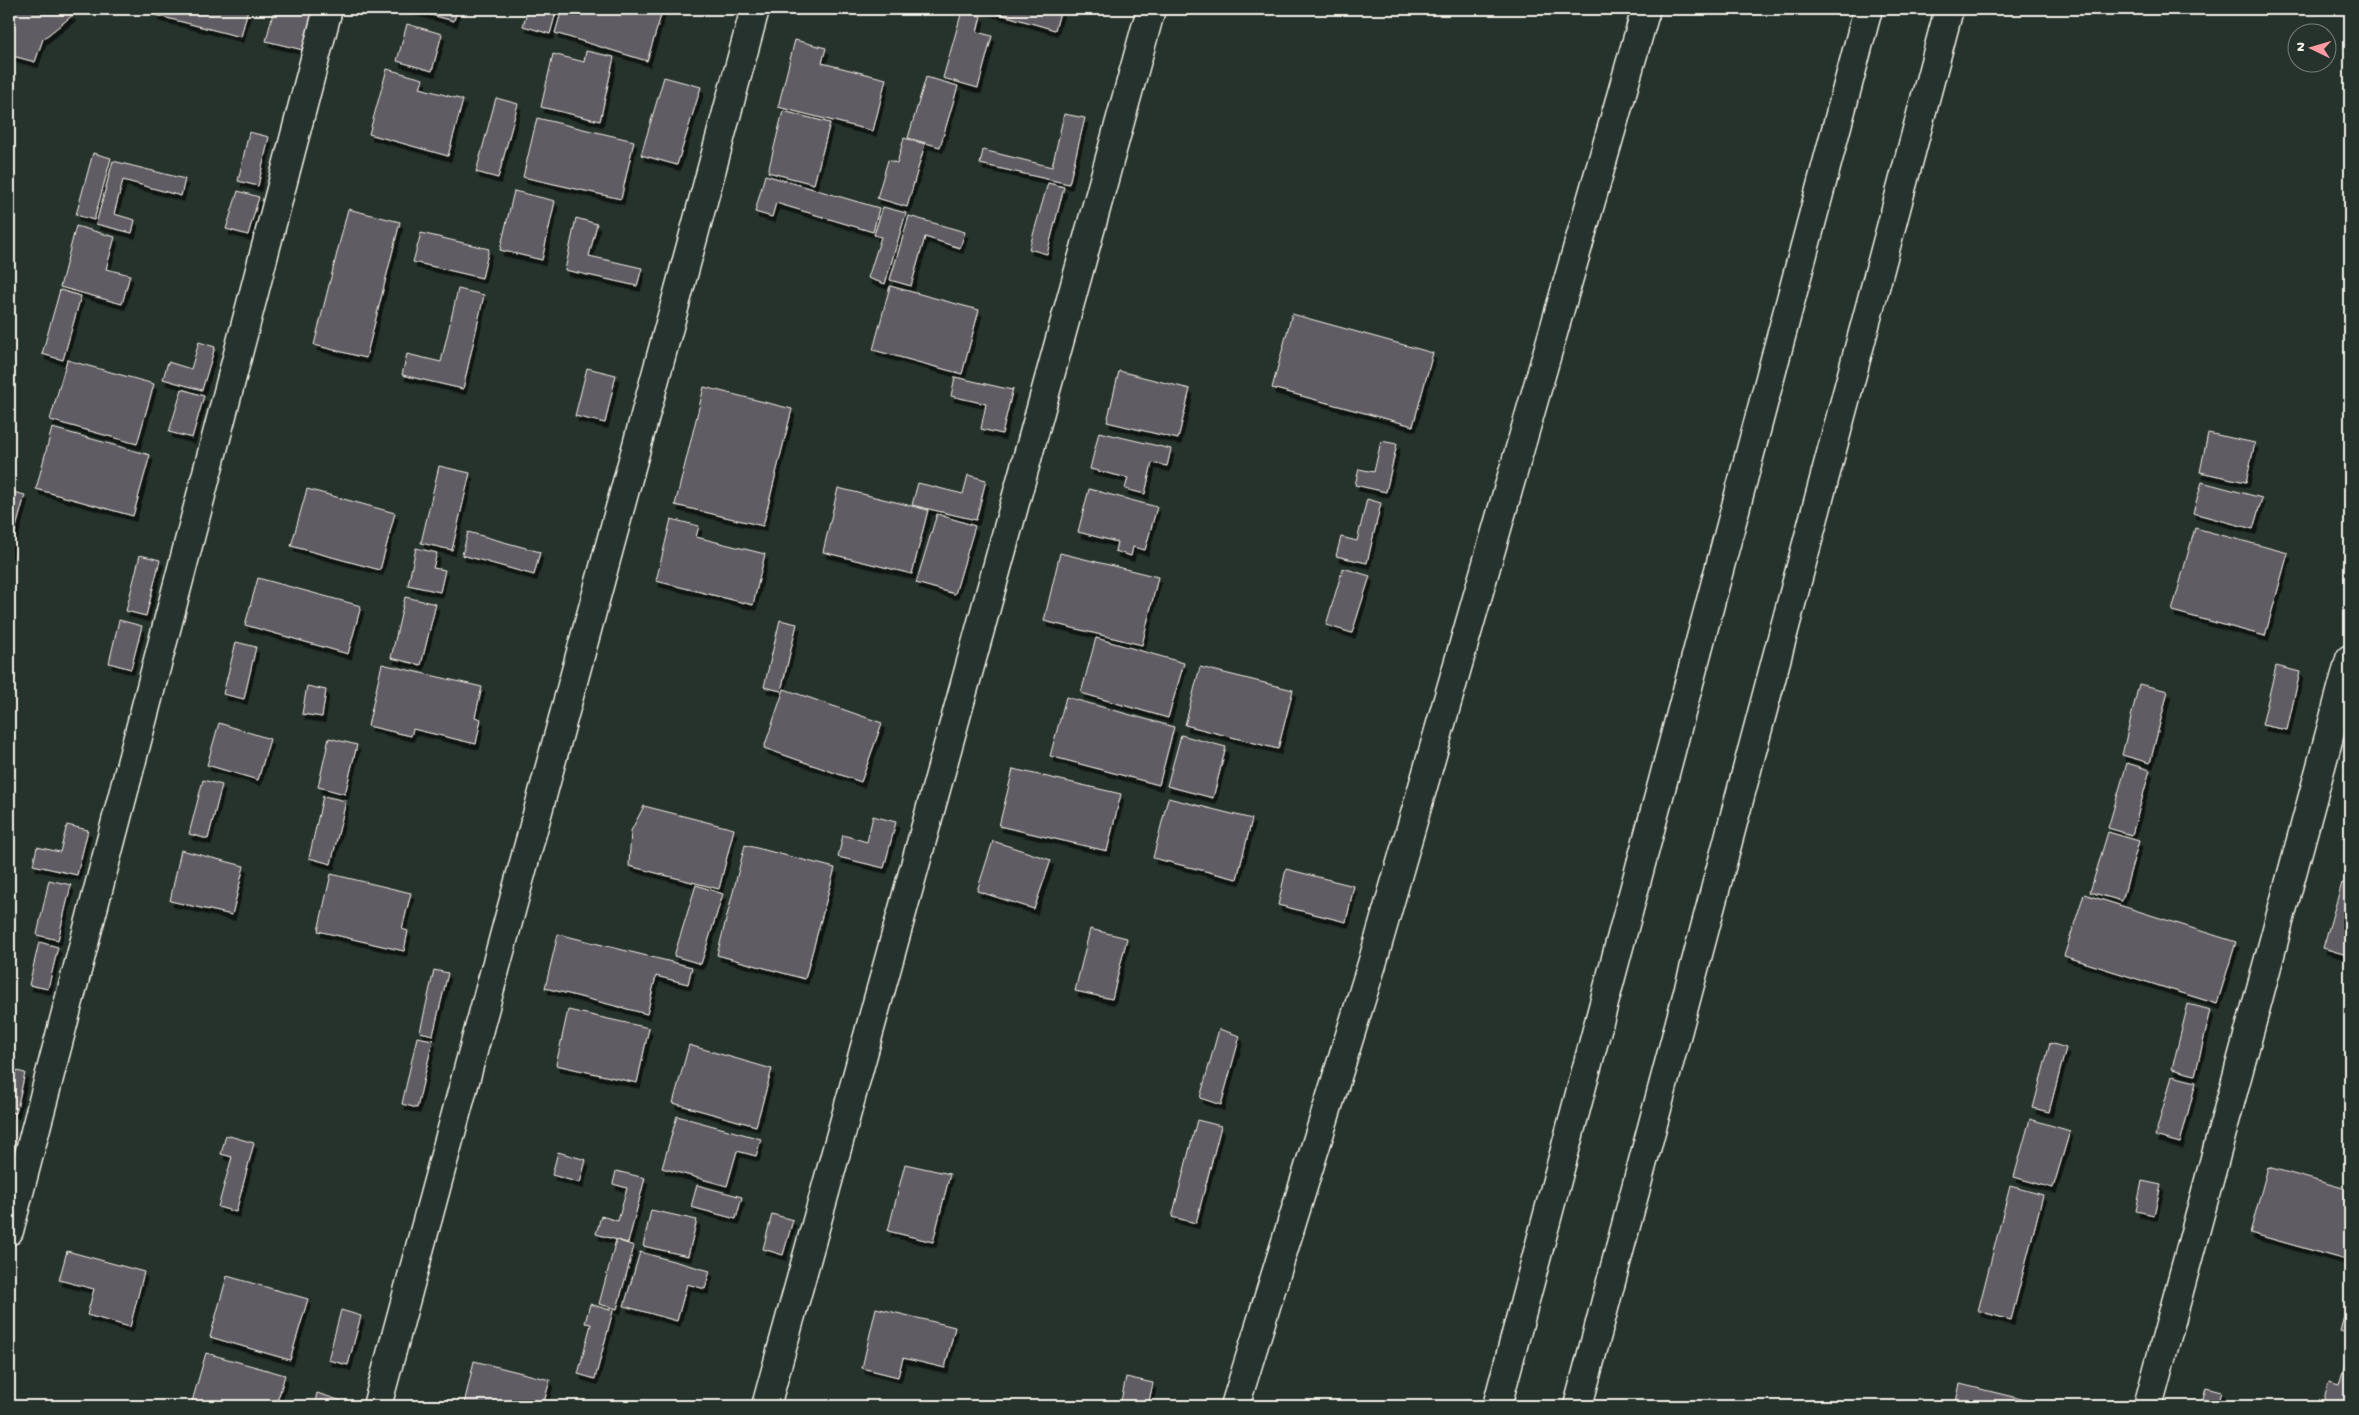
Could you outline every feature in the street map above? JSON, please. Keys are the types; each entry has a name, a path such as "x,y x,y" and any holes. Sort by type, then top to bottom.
{"street":[{"path":"9,1232 328,9"},
{"path":"377,1406 755,9"},
{"path":"766,1406 1151,9"},
{"path":"1234,1406 1372,964 1646,9"},
{"path":"1497,1406 1868,9"},
{"path":"1578,1406 1949,9"},
{"path":"2148,1406 2350,659"}],"building":[{"path":"9,9 51,9 73,15 43,39 35,62 9,55"},
{"path":"156,9 248,9 241,37 155,15"},
{"path":"274,9 313,9 303,50 266,41"},
{"path":"409,9 457,9 454,21"},
{"path":"528,9 557,9 550,34 523,26"},
{"path":"562,9 663,9 647,61 555,33"},
{"path":"982,9 1061,9 1055,30"},
{"path":"962,11 981,16 977,32 992,36 978,88 943,78"},
{"path":"407,24 442,34 432,71 397,61"},
{"path":"795,40 826,48 822,63 886,79 873,131 778,107"},
{"path":"586,51 614,57 600,121 541,107 553,54 584,62"},
{"path":"387,69 423,79 420,88 463,100 448,156 369,134"},
{"path":"664,77 701,87 677,165 641,155"},
{"path":"926,77 958,86 940,147 908,138"},
{"path":"496,98 518,104 498,178 476,172"},
{"path":"783,111 830,123 814,184 768,172"},
{"path":"1064,114 1085,118 1069,184 980,164 983,150 1052,167"},
{"path":"537,118 634,141 621,199 523,177"},
{"path":"249,132 269,137 258,186 238,181"},
{"path":"904,138 925,144 907,207 877,198 888,160 897,163"},
{"path":"93,153 111,158 94,220 76,215"},
{"path":"113,161 185,179 181,196 123,180 114,214 135,220 132,233 96,224"},
{"path":"765,175 879,208 873,232 776,203 772,217 755,212"},
{"path":"1048,183 1064,187 1047,254 1029,249"},
{"path":"238,191 259,197 248,235 226,229"},
{"path":"514,191 555,201 542,260 500,250"},
{"path":"883,207 906,213 885,284 868,278 881,237 874,235"},
{"path":"348,209 400,222 366,358 314,345"},
{"path":"909,216 965,232 960,248 925,237 911,286 890,280"},
{"path":"576,218 597,224 589,256 642,268 637,286 565,270"},
{"path":"76,226 115,237 106,269 130,275 122,304 60,287"},
{"path":"421,233 489,249 482,278 413,262"},
{"path":"890,286 979,310 962,374 873,350"},
{"path":"458,289 484,295 463,389 402,375 407,354 441,362"},
{"path":"60,290 81,296 63,360 42,354"},
{"path":"1292,314 1433,353 1413,426 1272,388"},
{"path":"199,342 215,347 202,390 163,379 168,362 191,369"},
{"path":"67,360 154,384 137,444 50,420"},
{"path":"587,368 616,375 605,423 575,416"},
{"path":"1119,371 1190,389 1178,439 1107,422"},
{"path":"955,377 1012,390 1013,388 1002,434 981,429 986,404 951,396"},
{"path":"704,387 792,409 763,526 675,505"},
{"path":"182,389 204,396 192,438 169,432"},
{"path":"52,428 150,455 133,516 36,489"},
{"path":"1099,432 1171,449 1167,466 1152,463 1145,494 1125,489 1128,478 1090,469"},
{"path":"2208,433 2255,443 2246,482 2200,472"},
{"path":"1381,441 1397,444 1386,492 1355,485 1359,469 1374,472"},
{"path":"439,466 470,473 452,550 421,543"},
{"path":"968,475 986,480 976,520 912,505 918,483 963,494"},
{"path":"2202,482 2262,498 2253,529 2193,513"},
{"path":"838,488 928,510 912,574 823,552"},
{"path":"307,489 395,513 380,570 291,546"},
{"path":"1089,489 1157,507 1145,550 1133,547 1131,556 1115,551 1117,542 1078,532"},
{"path":"9,491 25,495 9,553"},
{"path":"1367,499 1381,503 1367,563 1336,556 1341,537 1357,541"},
{"path":"937,514 975,526 955,594 916,583"},
{"path":"671,519 699,526 696,537 765,554 753,605 656,581"},
{"path":"2195,528 2288,553 2265,636 2172,611"},
{"path":"468,532 540,552 534,575 462,555"},
{"path":"416,548 437,553 433,568 445,570 440,592 408,585"},
{"path":"1060,553 1158,577 1142,645 1044,621"},
{"path":"140,555 160,560 146,616 126,611"},
{"path":"1343,568 1370,576 1352,633 1326,625"},
{"path":"258,578 361,606 348,654 245,625"},
{"path":"405,597 436,604 421,665 391,658"},
{"path":"119,620 142,626 131,669 109,663"},
{"path":"780,620 797,624 781,691 764,687"},
{"path":"1096,638 1184,663 1168,718 1081,693"},
{"path":"236,642 256,647 244,699 223,694"},
{"path":"382,664 482,687 475,717 481,719 476,744 413,729 411,736 368,726"},
{"path":"2276,666 2300,672 2287,730 2262,725"},
{"path":"1200,667 1293,690 1278,749 1185,725"},
{"path":"2139,684 2168,691 2150,763 2122,755"},
{"path":"307,686 326,690 322,717 302,714"},
{"path":"784,689 882,723 861,782 764,748"},
{"path":"1066,697 1174,727 1159,785 1050,756"},
{"path":"219,723 270,739 258,780 207,765"},
{"path":"1181,735 1226,747 1213,798 1167,786"},
{"path":"329,738 357,745 345,794 318,787"},
{"path":"2127,763 2150,770 2132,835 2108,828"},
{"path":"1013,769 1121,794 1107,851 999,826"},
{"path":"203,780 222,785 208,839 189,834"},
{"path":"323,796 346,801 331,864 309,858"},
{"path":"1168,798 1252,819 1237,879 1153,858"},
{"path":"644,806 734,829 719,889 629,866 631,831"},
{"path":"873,816 896,822 884,868 838,857 843,835 867,842"},
{"path":"67,825 88,830 77,875 33,865 37,847 60,852"},
{"path":"2108,832 2139,841 2122,901 2090,892"},
{"path":"993,841 1051,860 1034,909 977,891"},
{"path":"745,845 835,868 805,979 717,955"},
{"path":"181,850 244,866 232,915 170,901"},
{"path":"1286,869 1354,886 1346,922 1278,905"},
{"path":"331,874 411,893 402,929 408,931 404,951 318,931"},
{"path":"49,880 71,885 58,940 37,935"},
{"path":"2342,883 2350,885 2350,956 2323,948"},
{"path":"696,885 723,894 701,964 674,956"},
{"path":"2084,894 2236,942 2217,1004 2064,956"},
{"path":"1090,929 1127,938 1112,999 1075,991"},
{"path":"558,934 692,967 688,984 656,976 647,1014 545,988"},
{"path":"39,942 58,947 48,989 29,985"},
{"path":"434,970 448,973 433,1035 420,1032"},
{"path":"2188,1004 2211,1010 2195,1075 2172,1069"},
{"path":"568,1010 649,1028 637,1083 556,1065"},
{"path":"1219,1029 1240,1036 1221,1105 1200,1098"},
{"path":"417,1037 433,1040 417,1108 402,1104"},
{"path":"2050,1043 2066,1048 2049,1112 2033,1108"},
{"path":"689,1045 772,1069 756,1126 673,1103"},
{"path":"9,1069 25,1073 16,1113 9,1112"},
{"path":"2172,1076 2196,1082 2180,1143 2155,1136"},
{"path":"677,1116 761,1139 756,1156 737,1151 727,1186 662,1168"},
{"path":"2030,1119 2070,1131 2053,1188 2014,1177"},
{"path":"1197,1120 1221,1126 1196,1223 1172,1217"},
{"path":"226,1135 254,1143 236,1212 218,1207 232,1157 221,1154"},
{"path":"558,1152 586,1160 580,1183 552,1175"},
{"path":"905,1164 950,1174 933,1242 888,1231"},
{"path":"2268,1167 2350,1190 2350,1261 2250,1233"},
{"path":"616,1171 645,1178 628,1243 596,1234 601,1216 618,1221 627,1188 613,1184"},
{"path":"2142,1181 2161,1185 2154,1215 2136,1211"},
{"path":"697,1185 742,1197 736,1219 691,1207"},
{"path":"2010,1186 2043,1195 2011,1320 1978,1311"},
{"path":"651,1210 697,1220 688,1256 643,1246"},
{"path":"772,1214 793,1220 783,1255 763,1249"},
{"path":"616,1240 634,1246 617,1309 599,1304"},
{"path":"67,1251 144,1272 130,1327 87,1315 94,1289 59,1280"},
{"path":"640,1252 710,1271 705,1289 687,1284 677,1321 624,1306"},
{"path":"227,1276 308,1299 290,1360 210,1337"},
{"path":"590,1304 613,1311 595,1379 578,1374 591,1324 585,1323"},
{"path":"876,1308 955,1327 945,1368 903,1358 898,1377 862,1368"},
{"path":"341,1310 361,1316 348,1365 328,1360"},
{"path":"2345,1313 2350,1314 2350,1334 2340,1331"},
{"path":"2350,1346 2350,1406 2322,1406 2329,1382 2339,1385"},
{"path":"206,1353 285,1375 276,1406 191,1405"},
{"path":"474,1361 550,1380 543,1406 474,1406 464,1404"},
{"path":"1126,1377 1153,1383 1148,1406 1120,1406"},
{"path":"1960,1384 2050,1406 1955,1406"},
{"path":"2206,1387 2221,1391 2217,1406 2201,1406"},
{"path":"317,1393 342,1401 340,1406 314,1406"}]}
